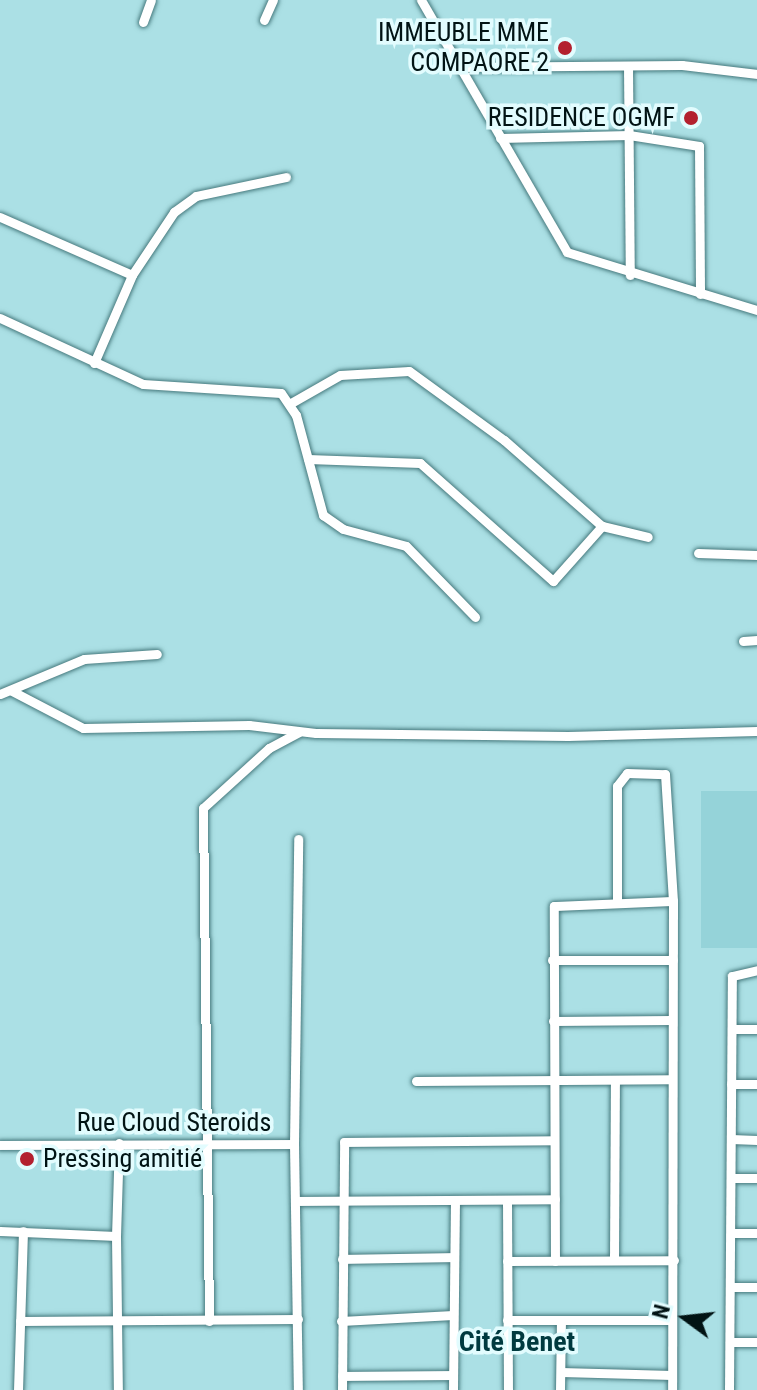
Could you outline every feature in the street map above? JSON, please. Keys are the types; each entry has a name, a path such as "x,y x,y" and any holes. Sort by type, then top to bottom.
{"street":[{"path":"143,22 151,0"},
{"path":"264,20 273,0"},
{"path":"421,0 567,252 630,275 757,310"},
{"path":"460,67 628,66 757,74"},
{"path":"628,66 630,275"},
{"path":"500,138 629,135 694,143 703,151 700,294"},
{"path":"94,363 132,275 184,203 286,177"},
{"path":"0,217 132,275"},
{"path":"0,318 143,384 269,390 291,403 332,523 406,546 475,617"},
{"path":"291,403 340,375 409,371 504,440 602,526 648,537"},
{"path":"308,459 420,463 553,581 602,526"},
{"path":"698,553 757,555"},
{"path":"743,641 757,640"},
{"path":"0,694 84,659 157,654"},
{"path":"12,691 83,728 249,725 299,732 757,731"},
{"path":"209,1321 203,808 269,748 299,732"},
{"path":"617,901 617,786 627,773 669,779 673,901 672,1390"},
{"path":"294,1144 298,839"},
{"path":"555,1261 552,960 558,902 673,901"},
{"path":"552,960 673,960"},
{"path":"729,1390 732,976 757,970"},
{"path":"553,1021 672,1020"},
{"path":"732,1029 757,1029"},
{"path":"416,1081 672,1079"},
{"path":"614,1260 615,1081"},
{"path":"731,1084 757,1084"},
{"path":"731,1139 757,1140"},
{"path":"342,1390 342,1199 346,1140 553,1140"},
{"path":"118,1390 116,1236 119,1143"},
{"name":"Rue Cloud Steroids","path":"0,1145 294,1144 298,1390"},
{"path":"732,1178 757,1178"},
{"path":"296,1201 555,1199"},
{"path":"453,1390 455,1200"},
{"path":"507,1200 508,1390"},
{"path":"0,1231 116,1236"},
{"path":"18,1390 23,1231"},
{"path":"732,1233 757,1233"},
{"path":"342,1259 454,1257"},
{"path":"507,1261 674,1260"},
{"path":"731,1287 757,1287"},
{"path":"341,1321 453,1315"},
{"path":"20,1321 298,1319"},
{"path":"507,1320 670,1320"},
{"path":"560,1390 561,1321"},
{"path":"730,1342 757,1342"},
{"path":"561,1372 672,1375"},
{"path":"342,1376 452,1375"}],"shaded area":[{"path":"701,791 757,791 757,948 701,948"}],"place":[{"name":"IMMEUBLE MME COMPAORE 2","path":"565,48"},
{"name":"RESIDENCE OGMF","path":"691,118"},
{"name":"Pressing amitié","path":"27,1159"}],"district":[{"name":"Cité Benet","path":"517,1342"}]}
